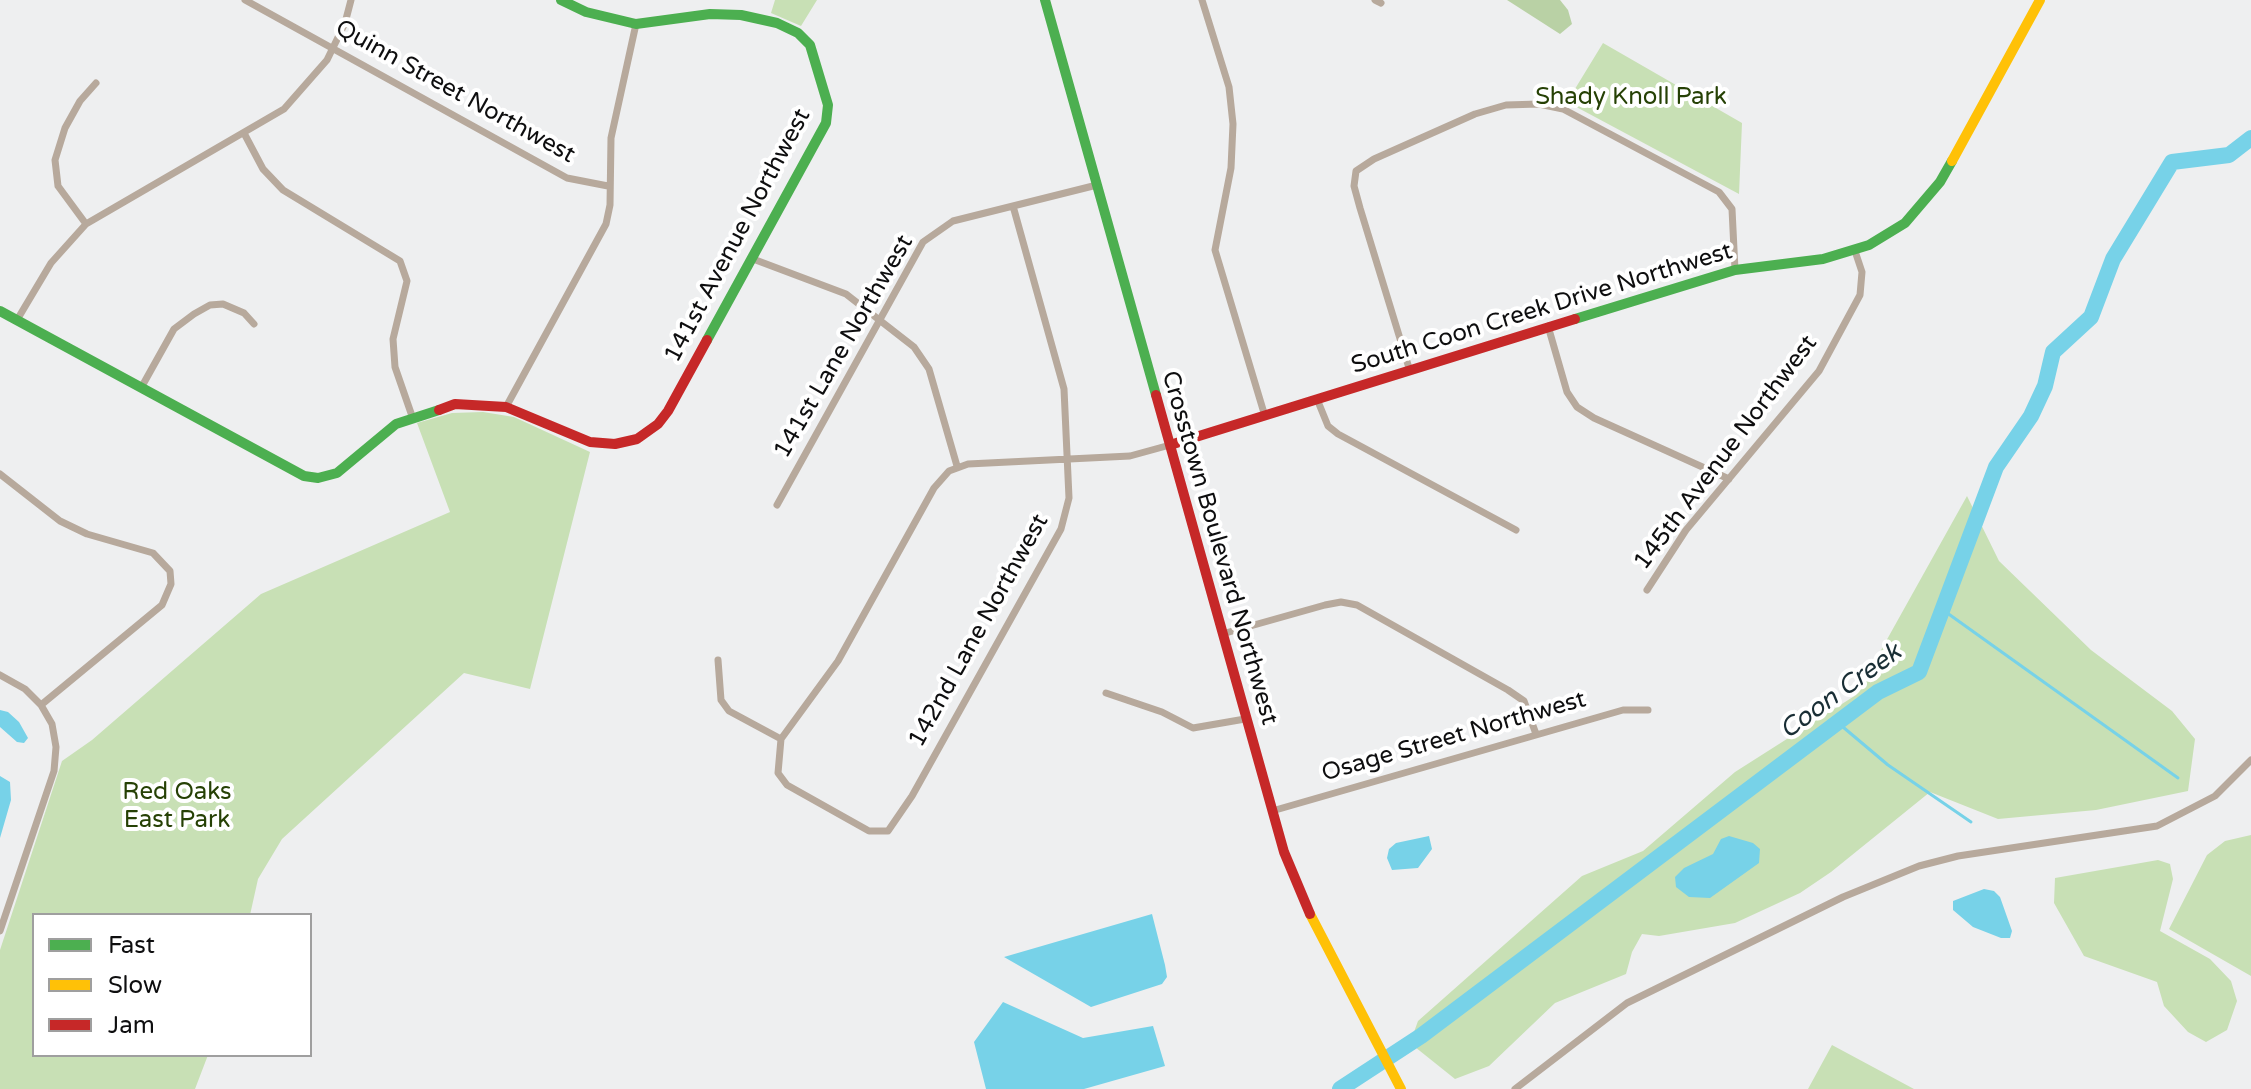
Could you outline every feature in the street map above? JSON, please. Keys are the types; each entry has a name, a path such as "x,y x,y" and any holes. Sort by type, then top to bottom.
{"street":[{"name":"Quinn Street Northwest","path":"245,0 567,178 608,186"},
{"path":"17,320 51,263 86,224 118,203 245,135 284,109 314,78 333,48 351,0"},
{"path":"0,311 293,471 318,478 347,466 382,433 412,416 455,404 506,407 606,224 611,138 636,24 586,12 561,0"},
{"name":"Crosstown Boulevard Northwest","path":"1045,0 1272,811 1309,915 1398,1085"},
{"path":"1202,0 1229,87 1233,124 1231,168 1215,250 1264,413"},
{"name":"South Coon Creek Drive Northwest","path":"1170,445 1409,368 1735,270 1855,251 1905,223 1929,198 2040,0"},
{"name":"141st Avenue Northwest","path":"506,407 604,444 626,442 649,432 668,411 826,123 828,105 813,50 798,33 754,17 710,14 636,24"},
{"path":"86,224 58,186 55,160 65,128 80,101 96,83"},
{"path":"1409,368 1354,186 1356,171 1374,159 1475,114 1506,105 1539,104 1563,109 1703,183 1729,200 1735,270"},
{"path":"245,135 263,169 283,190 400,261 407,281 393,339 395,367 412,416"},
{"name":"141st Lane Northwest","path":"777,505 923,242 953,221 1097,185"},
{"name":"142nd Lane Northwest","path":"781,739 778,773 787,785 869,831 888,831 912,796 1061,529 1069,498 1064,389 1013,206"},
{"name":"145th Avenue Northwest","path":"1647,590 1686,530 1819,371 1863,284 1855,251"},
{"path":"753,259 846,294 914,347 929,369 957,466"},
{"path":"141,388 174,329 194,314 210,305 223,304 244,313 254,324"},
{"path":"1548,326 1567,392 1577,407 1594,418 1729,479"},
{"path":"1317,399 1328,426 1338,434 1516,530"},
{"path":"718,660 719,690 729,711 781,739 838,661 941,478 957,466 1130,456 1170,445"},
{"path":"0,474 34,504 72,527 153,553 161,558 171,577 162,605 41,705"},
{"path":"1222,634 1325,605 1341,602 1357,605 1524,701 1536,734"},
{"path":"0,675 25,689 41,705 52,724 56,747 54,771 0,931"},
{"path":"1106,693 1162,712 1193,728 1245,719"},
{"name":"Osage Street Northwest","path":"1272,811 1623,710 1648,710"},
{"path":"1515,1089 1627,1003 1843,897 1919,866 1958,856 2157,826 2215,796 2251,760"}],"green space":[{"path":"775,0 817,0 801,26 771,13"},
{"path":"1507,0 1560,0 1568,10 1572,24 1560,34"},
{"name":"Shady Knoll Park","path":"1603,43 1742,123 1739,194 1567,102"},
{"name":"Red Oaks East Park","path":"483,412 514,417 590,452 530,689 464,673 282,839 258,879 250,913 32,913 32,1057 207,1057 195,1089 0,1089 0,950 62,761 92,740 261,594 450,512 417,423 452,413"},
{"path":"1967,496 1999,561 2091,650 2172,711 2195,739 2188,791 2096,810 1998,819 1930,792 1831,872 1800,893 1735,923 1659,936 1642,934 1632,952 1626,974 1555,1003 1489,1066 1455,1079 1410,1043 1418,1021 1582,876 1643,851 1735,772 1856,695"},
{"path":"2251,835 2251,976 2169,929 2207,855 2225,841"},
{"path":"2158,860 2170,864 2173,879 2160,931 2210,959 2231,981 2237,1001 2227,1030 2206,1042 2188,1032 2164,1006 2157,982 2084,956 2054,903 2055,878"},
{"path":"1832,1045 1914,1089 1808,1089"}],"water":[{"path":"0,710 8,712 19,722 28,738 24,743 17,742 0,727"},
{"path":"0,776 10,782 11,800 0,838"},
{"path":"1429,836 1432,849 1418,868 1392,870 1387,858 1389,849 1396,843"},
{"path":"1729,836 1753,843 1760,849 1759,863 1710,898 1689,897 1676,887 1675,877 1684,868 1713,854 1721,839"},
{"path":"1984,889 1994,891 2000,897 2012,931 2010,938 2001,938 1973,927 1953,910 1953,901"},
{"path":"1152,914 1167,977 1162,984 1091,1007 1004,957"},
{"path":"1003,1002 1083,1038 1153,1026 1165,1066 1084,1089 986,1089 974,1042"}],"waterway":[{"name":"Coon Creek","path":"1340,1089 1421,1036 1878,692 1919,672 1996,467 2031,416 2045,386 2053,352 2091,317 2113,259 2172,162 2229,155 2251,138"},
{"path":"1943,610 2178,778"},
{"path":"1837,722 1888,765 1971,822"}],"traffic: fast":[{"path":"561,0 586,12 636,24 710,14 741,15 777,23 798,33 810,45 828,105 826,123 707,340"},
{"path":"1045,0 1156,395"},
{"path":"1575,319 1735,270 1823,259 1869,245 1905,223 1940,182 1952,161"},
{"path":"0,311 304,476 318,478 337,473 396,424 439,410"}],"traffic: slow":[{"path":"1952,161 2040,0"},
{"path":"1310,914 1401,1089"}],"traffic: jam":[{"path":"1170,445 1575,319"},
{"path":"439,410 455,404 506,407 590,442 615,444 637,439 658,424 668,411 707,340"},
{"path":"1156,395 1284,852 1310,914"}]}
